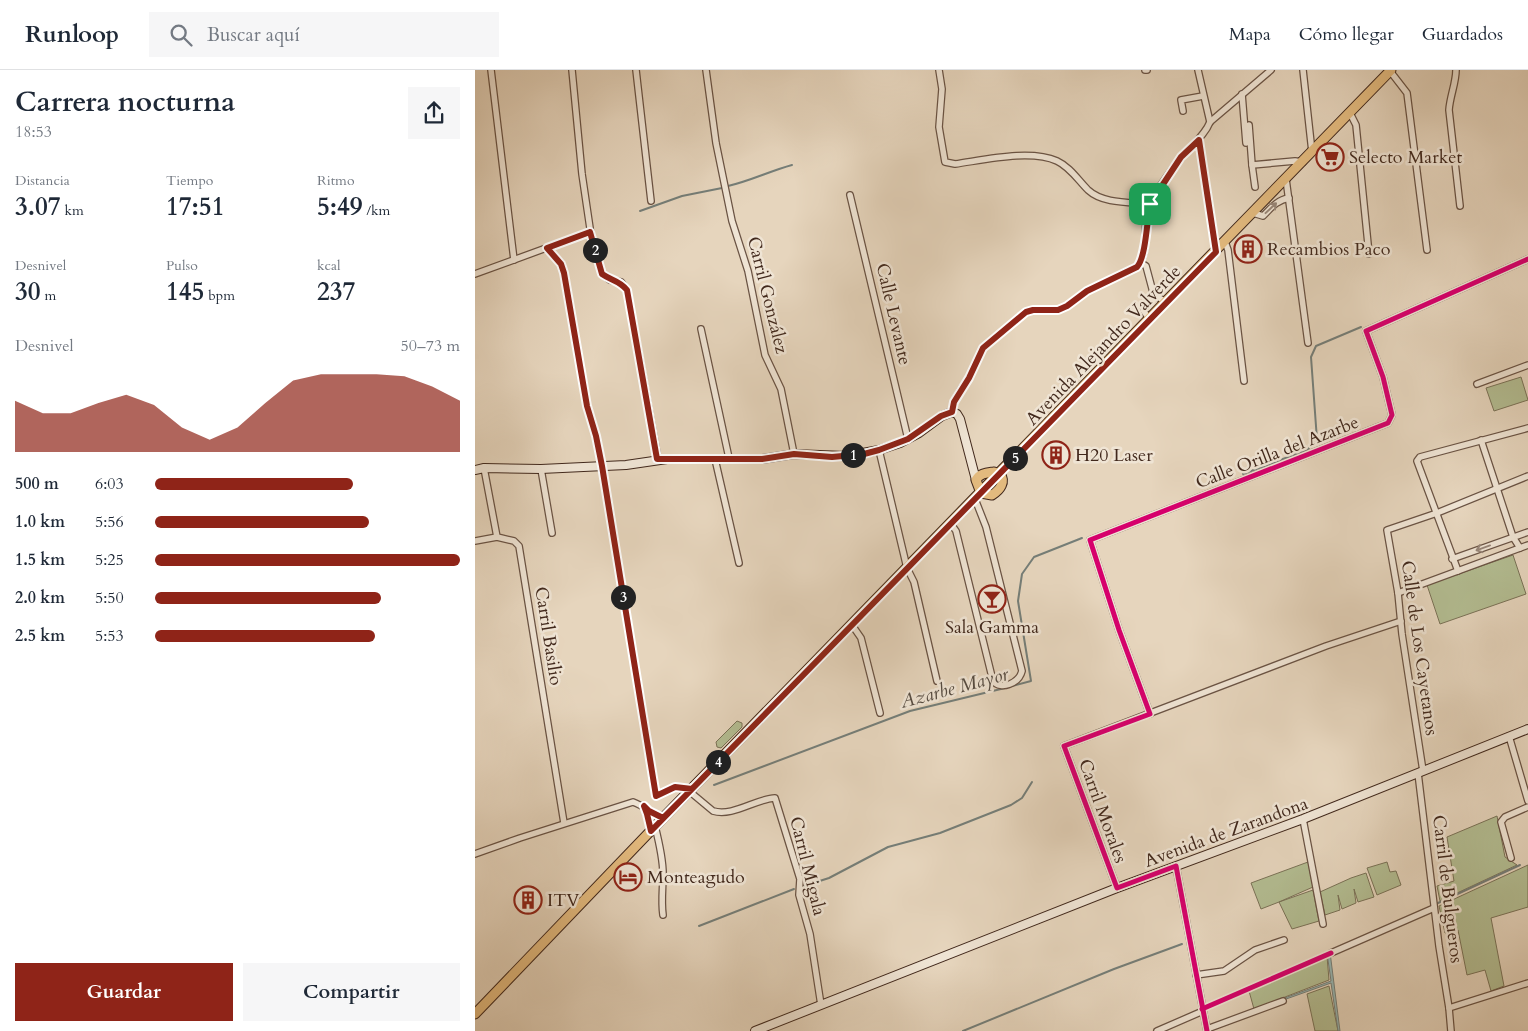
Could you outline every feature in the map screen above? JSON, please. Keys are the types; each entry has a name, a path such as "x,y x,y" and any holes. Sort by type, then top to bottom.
{"main road":[{"name":"Avenida Alejandro Valverde","path":"663,818 1150,320 1391,70"},
{"path":"978,496 976,480 979,475 985,473 1000,474"},
{"path":"475,1014 663,818"}],"street":[{"path":"491,70 514,260"},
{"path":"572,70 582,174 590,232 602,274 610,280 621,282 627,290 657,459"},
{"path":"636,70 651,201"},
{"name":"Carril González","path":"706,70 716,143 733,221 748,271 765,354 781,389 794,454"},
{"path":"939,70 942,89 939,127 945,162 955,164 1023,154 1056,161 1067,168 1089,191 1103,199 1150,204"},
{"path":"1198,70 1210,122"},
{"path":"952,412 954,402 969,378 983,348 1026,312 1033,310 1058,310 1067,306 1087,291 1137,267 1141,263 1150,204 1181,157 1199,140 1210,122 1271,70"},
{"path":"1303,70 1311,153"},
{"path":"1391,70 1407,93 1427,250"},
{"path":"1456,70 1449,110 1460,206"},
{"path":"1242,94 1250,163 1255,187"},
{"path":"1183,111 1181,100 1203,96"},
{"path":"1350,113 1356,125 1369,254"},
{"path":"1249,125 1250,163"},
{"path":"1199,140 1216,252"},
{"path":"1250,163 1303,162"},
{"path":"1286,179 1308,343"},
{"name":"Calle Levante","path":"850,195 908,439"},
{"path":"1253,213 1263,216 1276,203 1289,198"},
{"path":"475,274 590,232"},
{"path":"1225,242 1228,250 1244,381"},
{"path":"547,248 561,264 564,273 587,406 602,466 656,796 675,787 690,790"},
{"name":"Calle Orilla del Azarbe","path":"1150,714 1119,630 1090,540 1388,423 1392,415 1383,377 1366,331 1528,259"},
{"path":"1141,263 1146,266 1154,296"},
{"path":"1150,320 1143,313 1146,300 1154,296 1161,298 1166,303"},
{"path":"701,329 729,458"},
{"path":"1477,384 1528,365"},
{"path":"475,470 484,468 541,469 626,465 657,459 762,459 794,454 846,456 879,450 908,439 941,416 952,412 957,414 960,419 976,480"},
{"path":"1457,571 1417,461 1420,456 1528,428"},
{"path":"1481,440 1513,537 1520,548"},
{"path":"879,450 907,568 914,582 937,681"},
{"path":"715,459 739,564"},
{"path":"475,541 497,537 484,468"},
{"path":"973,468 985,473"},
{"path":"541,469 552,533"},
{"path":"1437,513 1528,476"},
{"path":"951,524 956,531 993,680 996,684 1000,685 1014,682 1020,678 1022,671 978,496"},
{"name":"Calle de Los Cayetanos","path":"1421,772 1398,593 1387,530 1437,513"},
{"path":"1452,559 1528,532"},
{"name":"Carril Basilio","path":"497,537 514,540 519,546 564,823"},
{"path":"1398,593 1528,545"},
{"name":"Carril Morales","path":"1117,888 1064,746 1326,646 1401,621"},
{"path":"852,625 861,638 880,713"},
{"name":"Avenida de Zarandona","path":"755,1031 1117,888 1303,820 1528,729"},
{"path":"1509,736 1528,802"},
{"name":"Carril de Bulgueros","path":"1421,772 1434,908 1451,1031"},
{"name":"Carril Migala","path":"690,790 713,811 717,812 775,798 800,879 799,895 811,934 821,1005"},
{"path":"475,854 564,823 633,802 644,806 649,811 663,818"},
{"path":"644,806 662,856 661,902 663,915"},
{"path":"1511,858 1501,822 1505,817 1528,807"},
{"path":"1303,820 1323,924"},
{"path":"1176,866 1207,1030 1283,1001"},
{"path":"1331,953 1434,908"},
{"path":"1196,975 1224,971 1255,950 1284,940"},
{"path":"1449,1008 1528,983"},
{"path":"1157,1031 1203,1011"}],"green space":[{"path":"1521,377 1528,400 1494,411 1486,388"},
{"path":"1513,555 1526,594 1440,624 1427,585"},
{"path":"737,721 742,723 742,727 721,748 717,747 716,742"},
{"path":"1497,816 1505,857 1517,865 1440,901 1437,886 1454,881 1447,837"},
{"path":"1308,862 1313,887 1261,909 1251,883"},
{"path":"1387,862 1390,872 1396,871 1401,885 1377,895 1367,868"},
{"path":"1528,865 1528,907 1491,918 1504,986 1491,991 1485,970 1467,975 1458,930 1445,933 1439,906"},
{"path":"1366,873 1374,897 1358,902 1354,889 1356,903 1342,909 1338,895 1340,910 1325,915 1320,892"},
{"path":"1313,890 1319,921 1292,929 1279,902"},
{"path":"1327,956 1329,980 1254,1009 1249,991"},
{"path":"1329,986 1338,1031 1315,1031 1307,994"}],"water":[{"path":"1330,952 1340,1031 1338,1031 1331,983 1260,1007 1331,981 1327,953"}],"waterway":[{"path":"728,186 792,165"},
{"path":"640,211 682,196 722,188"},
{"name":"Azarbe Mayor","path":"1243,474 1307,450 1317,440 1311,357 1316,346 1361,327"},
{"name":"Azarbe Mayor","path":"1012,686 1031,681 1018,601 1022,574 1034,557 1082,538"},
{"name":"Azarbe Mayor","path":"714,785 910,711 1005,688"},
{"path":"804,886 829,878 888,847 940,833 1011,805 1022,798 1032,782"},
{"path":"1438,903 1520,865"},
{"path":"699,926 794,889"},
{"path":"963,1031 1114,969 1182,944"}],"cycle path":[{"path":"547,248 561,263 564,273 587,406 602,466 656,796 675,787 692,789"},
{"path":"1207,1031 1176,866 1117,888 1064,746 1150,714 1119,630 1090,540 1388,423 1392,415 1383,377 1366,331 1528,259"},
{"path":"1202,1009 1331,953"}],"place":[{"name":"Selecto Market","path":"1330,157"},
{"name":"Recambios Paco","path":"1248,249"},
{"name":"H20 Laser","path":"1056,455"},
{"name":"Sala Gamma","path":"992,599"},
{"name":"Monteagudo","path":"628,877"},
{"name":"ITV","path":"528,900"}],"route":[{"path":"1150,204 1141,263 1137,267 1087,291 1067,306 1058,310 1033,310 1026,312 983,348 969,378 954,402 952,412 941,416 919,433 900,443 864,454 846,456 832,457 794,454 762,459 657,459 627,290 621,282 610,280 602,274 590,232 547,248 561,264 564,273 587,406 602,466 656,796 675,787 692,789 665,816 663,818 649,811 644,806 651,831 692,789 752,726 852,625 884,590 1216,252 1199,140 1181,157 1150,204"}]}
